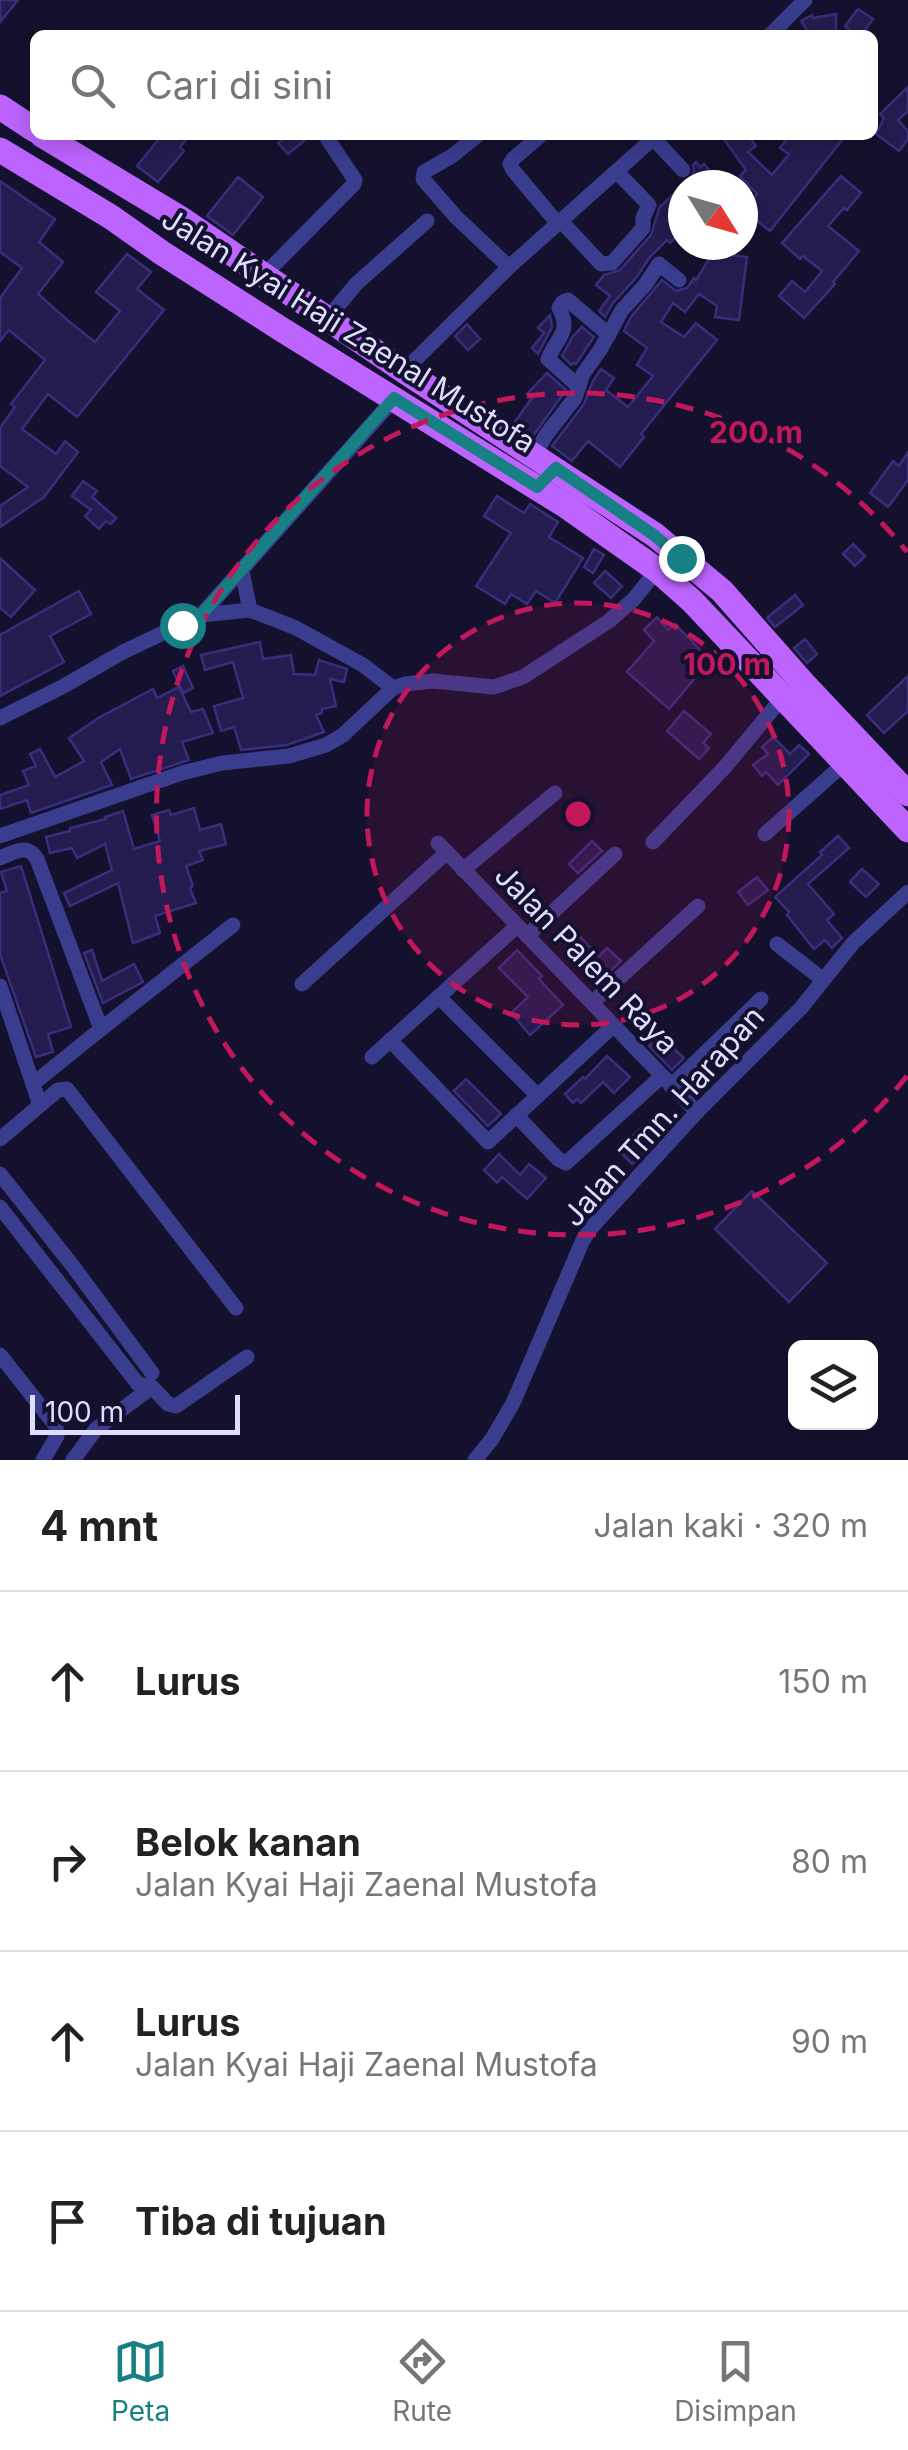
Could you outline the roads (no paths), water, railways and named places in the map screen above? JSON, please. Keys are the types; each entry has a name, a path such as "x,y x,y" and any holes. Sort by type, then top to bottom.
{"main road":[{"path":"0,107 30,127"},
{"name":"Jalan Kyai Haji Zaenal Mustofa","path":"50,140 184,220 654,535 722,591 908,794"},
{"name":"Jalan Kyai Haji Zaenal Mustofa","path":"0,150 537,487 658,570 718,628 908,830"},
{"path":"162,253 184,220"},
{"path":"537,487 545,462"},
{"path":"718,628 741,614"}],"street":[{"path":"775,30 805,0"},
{"path":"264,275 354,184 327,140"},
{"path":"472,140 424,172 423,179 508,267"},
{"path":"404,371 508,267 652,140"},
{"path":"658,140 683,170"},
{"path":"520,142 510,164 512,170 601,264 612,263 633,241 643,228 649,205 617,172"},
{"path":"328,318 356,284 427,222"},
{"path":"633,241 679,280"},
{"path":"545,462 546,435 574,398 583,374 622,310 660,264"},
{"path":"579,387 548,359 566,326 559,308 568,300 609,335"},
{"path":"201,615 394,398"},
{"path":"0,836 182,773 222,763 300,754 326,745 343,735 392,688 405,684 433,680 494,687 523,677 610,621 658,570"},
{"path":"242,571 250,610"},
{"path":"0,718 201,615 250,610 296,628 363,664 392,688"},
{"path":"653,842 784,698"},
{"path":"765,834 845,762"},
{"path":"464,870 555,793"},
{"name":"Jalan Palem Raya","path":"302,984 442,848 696,1112"},
{"path":"0,858 27,849 37,859 101,1028"},
{"path":"372,1057 439,997 615,854"},
{"name":"Jalan Tmn. Harapan","path":"475,1460 513,1402 582,1240 696,1112 800,1008 866,929 908,892"},
{"path":"592,1003 698,906"},
{"path":"34,1084 233,925"},
{"path":"778,944 822,978"},
{"path":"0,986 40,1105"},
{"path":"439,997 537,1095"},
{"path":"516,1115 566,1163 761,999"},
{"path":"390,1040 488,1142 613,1026"},
{"path":"0,1139 61,1088 67,1090 236,1308"},
{"path":"0,1174 63,1253 147,1381"},
{"path":"0,1207 168,1404 176,1406 247,1356"},
{"path":"0,1355 56,1426 57,1436 42,1460"},
{"path":"73,1460 96,1429 147,1381"}]}
